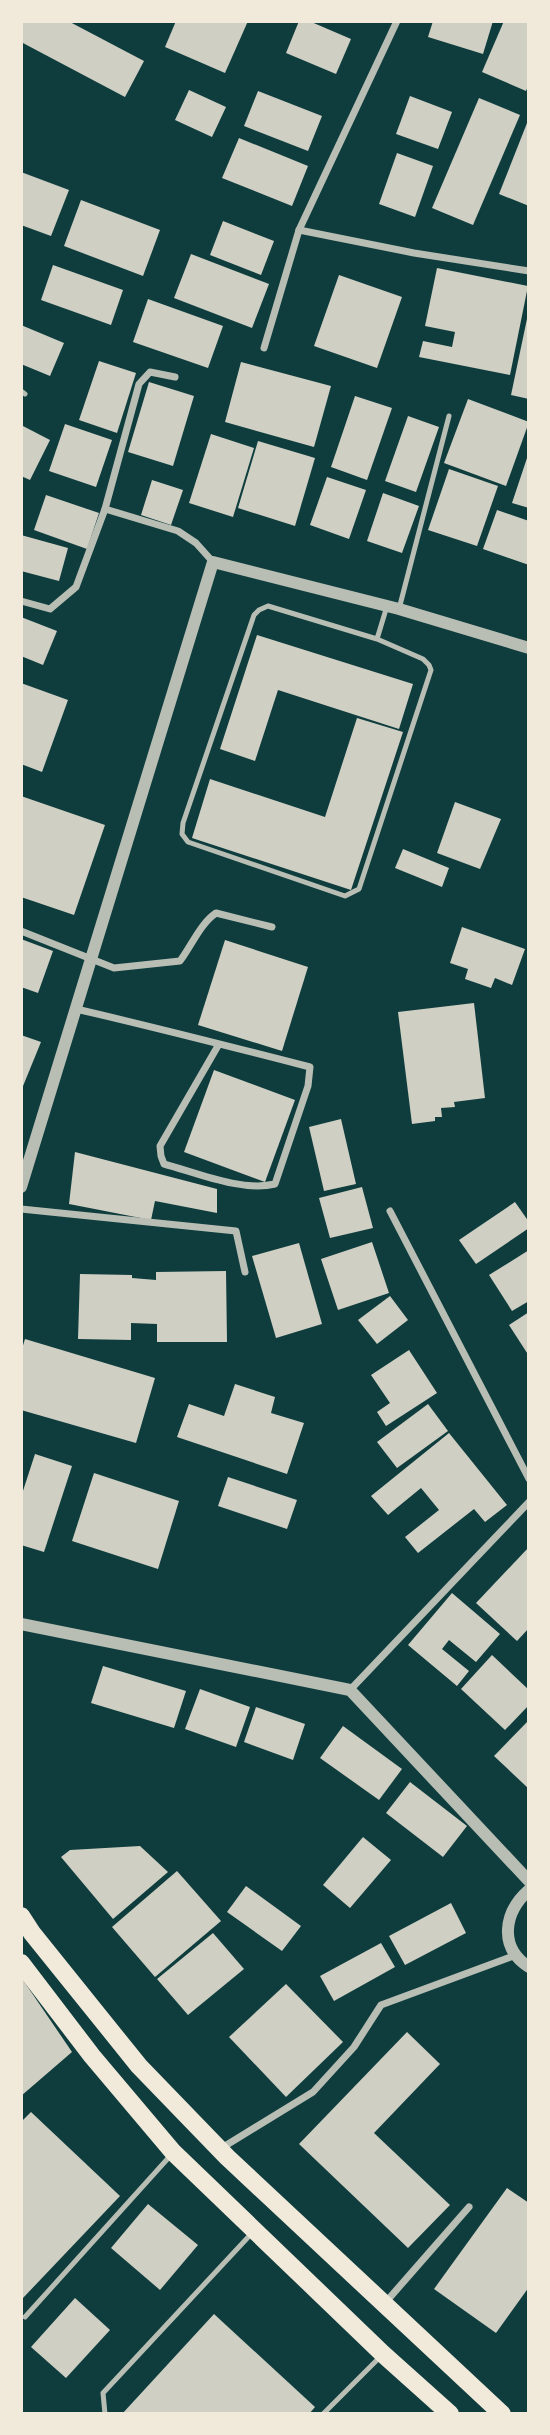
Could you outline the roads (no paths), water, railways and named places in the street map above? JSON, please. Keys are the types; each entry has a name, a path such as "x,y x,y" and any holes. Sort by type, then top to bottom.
{"main road":[{"path":"21,1916 139,2066 220,2150 502,2414"},
{"path":"21,1963 84,2046 173,2152 383,2354 450,2414"}],"street":[{"path":"264,348 299,230 397,21"},
{"path":"299,230 414,253 529,271"},
{"path":"21,601 50,610 76,587 105,509 139,384 150,372 175,377"},
{"path":"105,509 178,531 196,543 213,562 393,607 529,648"},
{"path":"21,1187 213,562"},
{"path":"21,931 114,968 180,961 196,940 206,920 216,913 272,927"},
{"path":"76,1009 310,1066 307,1086 275,1184 262,1187 238,1184 164,1164 160,1146 219,1044"},
{"path":"21,1209 236,1231 245,1272"},
{"path":"390,1211 529,1479"},
{"path":"350,1690 529,1502"},
{"path":"21,1624 350,1690 529,1881"},
{"path":"529,1891 518,1900 510,1914 508,1929 510,1943 516,1955 529,1967"},
{"path":"220,2150 313,2092 354,2046 381,2005 516,1955"},
{"path":"384,2304 469,2207"}],"lane":[{"path":"377,639 393,607 449,416"},
{"path":"268,606 377,639 423,659 431,670 359,889 345,897 188,842 182,834 183,823 254,615 268,606"},
{"path":"25,2317 173,2152"},
{"path":"105,2414 103,2393 254,2231"},
{"path":"323,2414 383,2354"}]}
